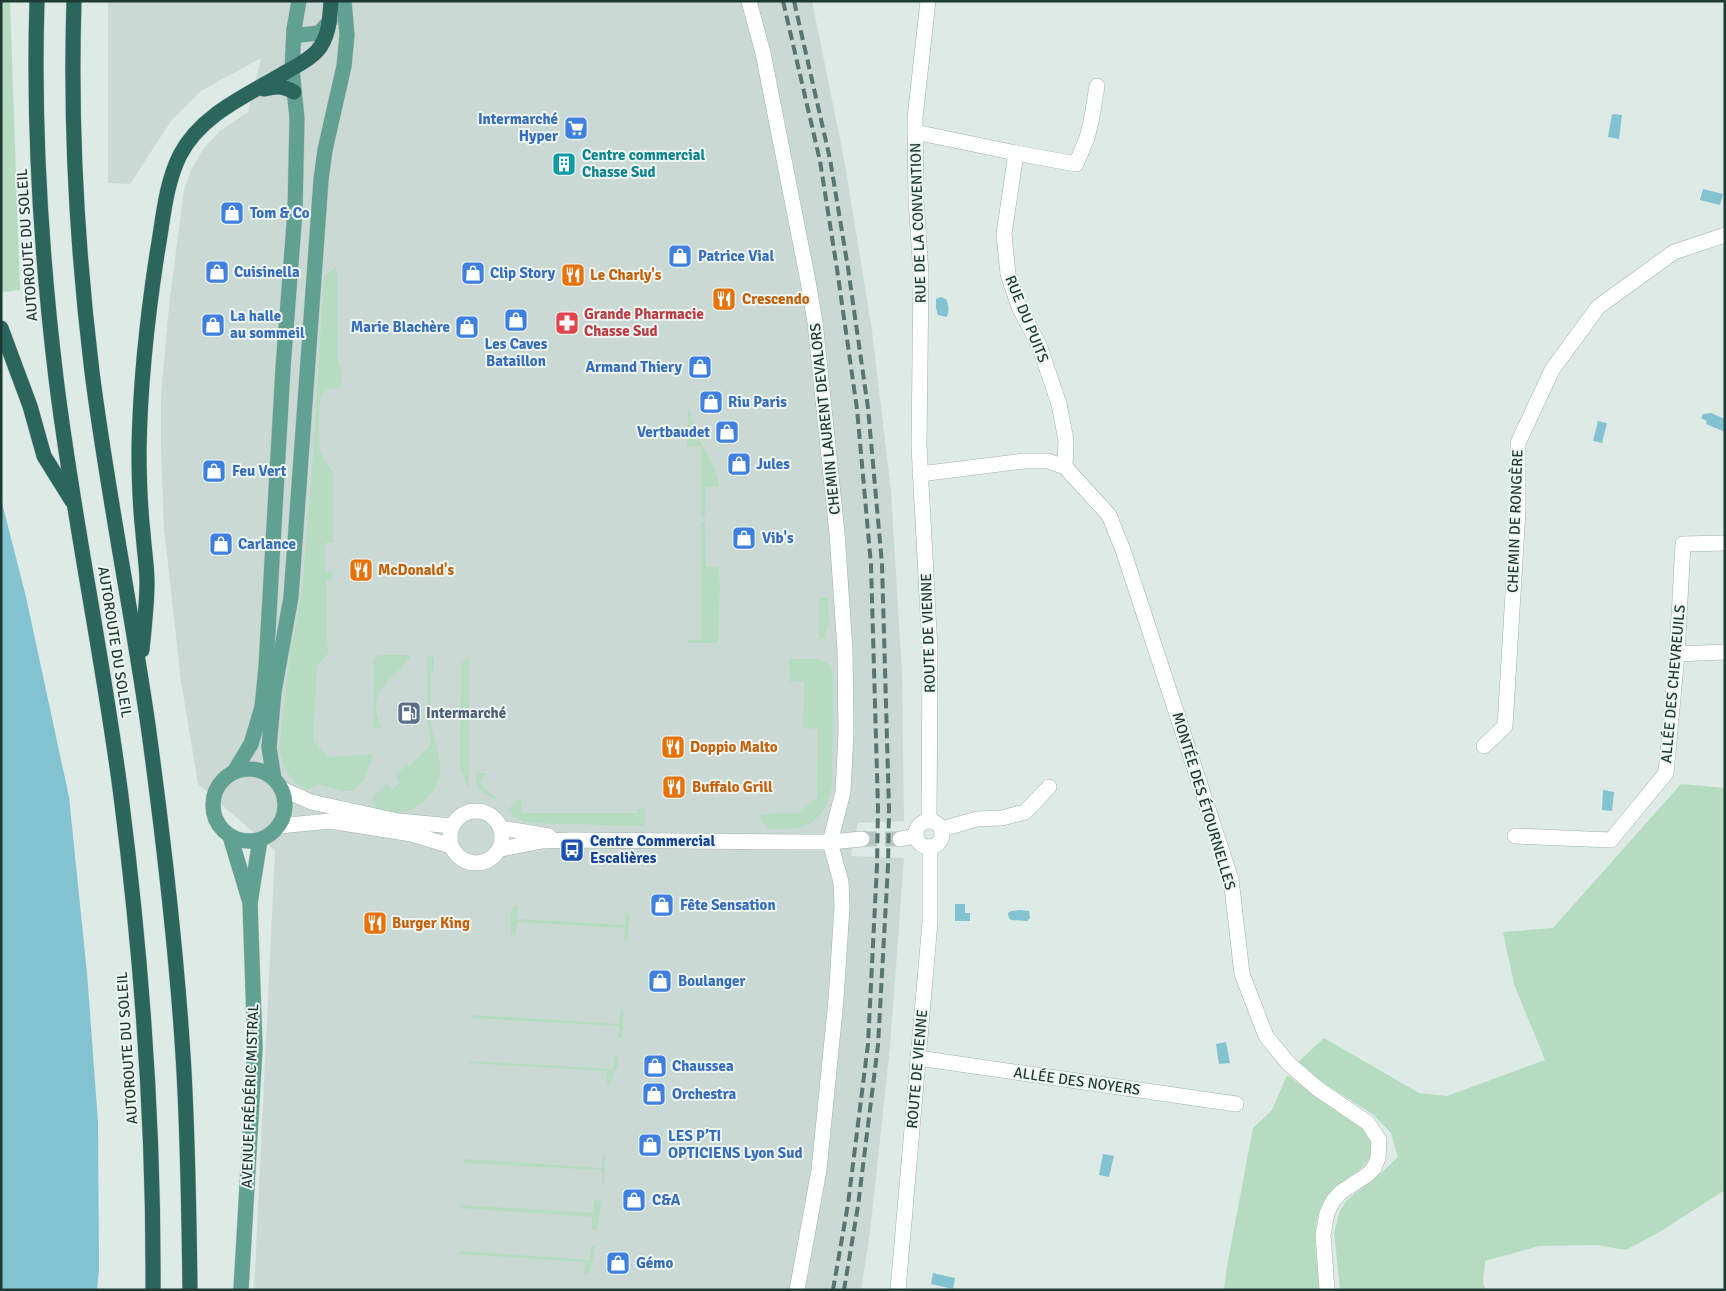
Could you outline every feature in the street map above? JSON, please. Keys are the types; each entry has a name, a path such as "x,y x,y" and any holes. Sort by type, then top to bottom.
{"highway":[{"name":"AUTOROUTE DU SOLEIL","path":"37,1 38,151 45,269 57,380 119,785 133,906 148,1074 153,1290"},
{"name":"AUTOROUTE DU SOLEIL","path":"74,1 74,152 81,267 92,373 158,804 177,974 188,1154 190,1290"},
{"path":"140,679 147,582 139,452 141,396 147,320 165,204 176,165 187,140 200,126 220,111 292,69 318,50 330,21 331,1"},
{"path":"252,92 274,87 285,87 294,92"},
{"path":"1,328 30,406 44,456 75,505"}],"main road":[{"path":"300,1 294,29 292,69 297,118 295,211 283,368 266,667 262,707 250,744 234,772 222,781 216,789 213,806 218,823 230,836 247,841 260,840 272,833 279,826 283,818 286,803 278,784 269,747 274,692 291,597 321,180 325,150 344,66 348,35 344,1"},
{"path":"294,29 300,35 318,33 330,21"},
{"path":"234,772 251,768 267,773 278,784"},
{"name":"AVENUE FRÉDÉRIC MISTRAL","path":"230,836 250,903"},
{"name":"AVENUE FRÉDÉRIC MISTRAL","path":"241,1290 255,1048 250,903 260,840"}],"street":[{"name":"CHEMIN LAURENT DEVALORS","path":"749,1 763,53 808,280 831,464 845,650 846,733 844,792 830,842"},
{"name":"RUE DE LA CONVENTION","path":"919,446 921,275 916,199 915,118 928,1"},
{"path":"915,132 1076,164 1088,138 1097,86"},
{"name":"RUE DU PUITS","path":"1016,153 1004,234 1008,274 1019,307 1039,345 1059,404 1066,440 1065,468"},
{"name":"CHEMIN DE RONGÈRE","path":"1484,746 1505,726 1518,511 1518,443 1552,370 1598,307 1674,252 1725,235"},
{"name":"ROUTE DE VIENNE","path":"919,446 930,650 928,820"},
{"path":"920,474 1024,461 1048,462 1065,468"},
{"name":"MONTÉE DES ÉTOURNELLES","path":"1065,468 1109,515 1124,550 1231,879 1242,974 1266,1036 1288,1063 1318,1089 1368,1123 1379,1140 1378,1158 1374,1168 1367,1175 1341,1192 1333,1201 1327,1213 1323,1235 1327,1290"},
{"name":"ALLÉE DES CHEVREUILS","path":"1515,836 1612,840 1666,773 1677,654 1684,544 1725,543"},
{"path":"1677,654 1725,652"},
{"path":"278,784 311,802 398,821 452,826"},
{"path":"942,829 977,819 1002,818 1025,812 1049,788"},
{"path":"348,809 354,825"},
{"path":"476,810 491,815 498,821 501,828 503,835 500,849 492,859 479,864 459,858 451,846 452,826 461,815 476,810"},
{"path":"928,820 937,823 942,829 943,834 940,841 937,845 930,847 922,845 916,836 918,827 924,821 928,820"},
{"path":"279,826 330,821 412,834 451,846"},
{"path":"501,828 572,840"},
{"path":"900,839 916,836"},
{"path":"500,849 542,841 572,840 830,842 862,838"},
{"path":"797,1290 819,1170 836,1000 842,906 840,882 830,842"},
{"name":"ROUTE DE VIENNE","path":"898,1290 930,922 930,847"},
{"name":"ALLÉE DES NOYERS","path":"918,1058 1236,1104"}],"shaded area":[{"path":"108,1 812,1 845,164 872,331 891,491 902,672 904,821 858,823 851,856 904,858 890,1047 870,1232 861,1290 254,1290 275,851 198,784 181,681 164,528 161,394 170,297 184,190 191,170 203,149 220,131 248,112 261,58 201,91 171,121 130,184 108,183"}],"green space":[{"path":"1,1 10,1 20,290 2,292"},
{"path":"336,267 338,279 338,365 342,368 341,386 334,390 326,389 320,397 318,447 333,472 333,543 325,543 325,571 333,572 332,579 326,581 326,636 329,652 317,666 313,741 328,757 373,754 365,778 353,791 344,791 319,784 307,790 288,773 279,749 290,654 302,592 324,276"},
{"path":"688,408 697,435 718,480 719,487 706,487 705,517 701,517 701,446 687,446"},
{"path":"701,522 705,522 706,567 718,567 720,584 718,643 689,643 687,640 701,640"},
{"path":"819,598 828,598 829,624 824,635 827,637 819,640"},
{"path":"379,655 410,655 410,657 378,695 376,704 377,715 382,728 373,728 374,659"},
{"path":"431,655 434,659 434,670 430,674 431,720 439,760 439,779 428,797 412,809 391,812 376,809 372,798 387,784 392,789 400,783 395,776 407,764 409,766 431,744 427,716 427,660 428,656"},
{"path":"469,659 469,788 460,765 461,664"},
{"path":"789,659 820,659 831,666 833,679 832,786 825,807 811,823 794,829 769,829 759,818 759,814 799,813 817,797 818,729 803,728 804,682 790,682"},
{"path":"476,773 487,773 479,782 508,809 517,800 521,800 521,813 638,813 638,809 645,808 645,826 528,823 516,818 500,802 482,792 476,784"},
{"path":"1681,784 1725,788 1725,1190 1661,1231 1626,1250 1597,1245 1539,1246 1485,1261 1483,1283 1486,1290 1340,1290 1334,1232 1340,1211 1347,1200 1398,1157 1391,1133 1374,1115 1328,1086 1297,1063 1324,1038 1419,1093 1447,1096 1545,1060 1514,984 1503,932 1553,928"},
{"path":"514,906 518,906 517,919 625,925 626,912 630,915 628,939 624,941 624,928 517,922 516,935 511,935 511,911"},
{"path":"620,1011 624,1013 622,1037 618,1039 619,1026 471,1018 471,1015 619,1024"},
{"path":"614,1056 617,1056 619,1061 611,1082 607,1085 607,1071 469,1063 469,1061 613,1069"},
{"path":"1287,1075 1363,1129 1370,1137 1374,1146 1372,1154 1359,1170 1327,1196 1321,1206 1317,1217 1315,1242 1320,1290 1224,1290 1253,1128 1272,1110"},
{"path":"603,1155 605,1155 604,1183 602,1183 602,1170 463,1163 464,1159 602,1168"},
{"path":"594,1200 600,1201 601,1204 598,1229 592,1230 592,1217 460,1208 461,1205 593,1213"},
{"path":"591,1247 595,1247 590,1273 584,1275 585,1262 459,1254 459,1251 590,1260"}],"water":[{"path":"1612,114 1622,115 1619,139 1608,137"},
{"path":"1703,189 1723,194 1720,205 1700,200"},
{"path":"941,297 946,299 948,304 947,317 938,315 936,299"},
{"path":"1711,413 1725,419 1725,432 1706,424 1707,421 1701,418 1703,414"},
{"path":"1598,421 1607,423 1602,443 1593,441"},
{"path":"1,499 26,597 69,797 87,973 98,1122 99,1270 97,1290 1,1290"},
{"path":"1603,790 1614,792 1612,811 1602,810"},
{"path":"955,904 965,904 965,913 970,913 970,921 955,921"},
{"path":"1019,910 1029,911 1030,918 1027,921 1011,920 1009,918 1008,913"},
{"path":"1226,1042 1230,1063 1219,1064 1216,1044"},
{"path":"1103,1154 1114,1156 1109,1177 1099,1175"},
{"path":"933,1273 955,1278 953,1289 931,1284"}],"tunnel":[{"path":"862,839 900,839"}],"railway":[{"path":"783,1 820,161 837,269 857,409 871,565 878,808 868,1044 848,1204 833,1290"},
{"path":"794,1 830,159 848,268 868,408 882,564 889,809 888,866 878,1045 858,1206 844,1290"}],"place":[{"name":"Intermarché Hyper","path":"576,128"},
{"name":"Centre commercial Chasse Sud","path":"564,164"},
{"name":"Tom & Co","path":"232,213"},
{"name":"Patrice Vial","path":"680,256"},
{"name":"Cuisinella","path":"217,272"},
{"name":"Clip Story","path":"473,273"},
{"name":"Le Charly's","path":"573,275"},
{"name":"Crescendo","path":"724,299"},
{"name":"Les Caves Bataillon","path":"516,320"},
{"name":"Grande Pharmacie Chasse Sud","path":"567,323"},
{"name":"La halle au sommeil","path":"213,325"},
{"name":"Marie Blachère","path":"467,327"},
{"name":"Armand Thiery","path":"700,367"},
{"name":"Riu Paris","path":"711,402"},
{"name":"Vertbaudet","path":"727,432"},
{"name":"Jules","path":"739,464"},
{"name":"Feu Vert","path":"214,471"},
{"name":"Vib's","path":"744,538"},
{"name":"Carlance","path":"221,544"},
{"name":"McDonald's","path":"361,570"},
{"name":"Intermarché","path":"409,713"},
{"name":"Doppio Malto","path":"673,747"},
{"name":"Buffalo Grill","path":"674,787"},
{"name":"Centre Commercial Escalières","path":"572,850"},
{"name":"Fête Sensation","path":"662,905"},
{"name":"Burger King","path":"375,923"},
{"name":"Boulanger","path":"660,981"},
{"name":"Chaussea","path":"655,1066"},
{"name":"Orchestra","path":"654,1094"},
{"name":"LES P’TI OPTICIENS Lyon Sud","path":"650,1145"},
{"name":"C&A","path":"634,1200"},
{"name":"Gémo","path":"618,1263"}]}
